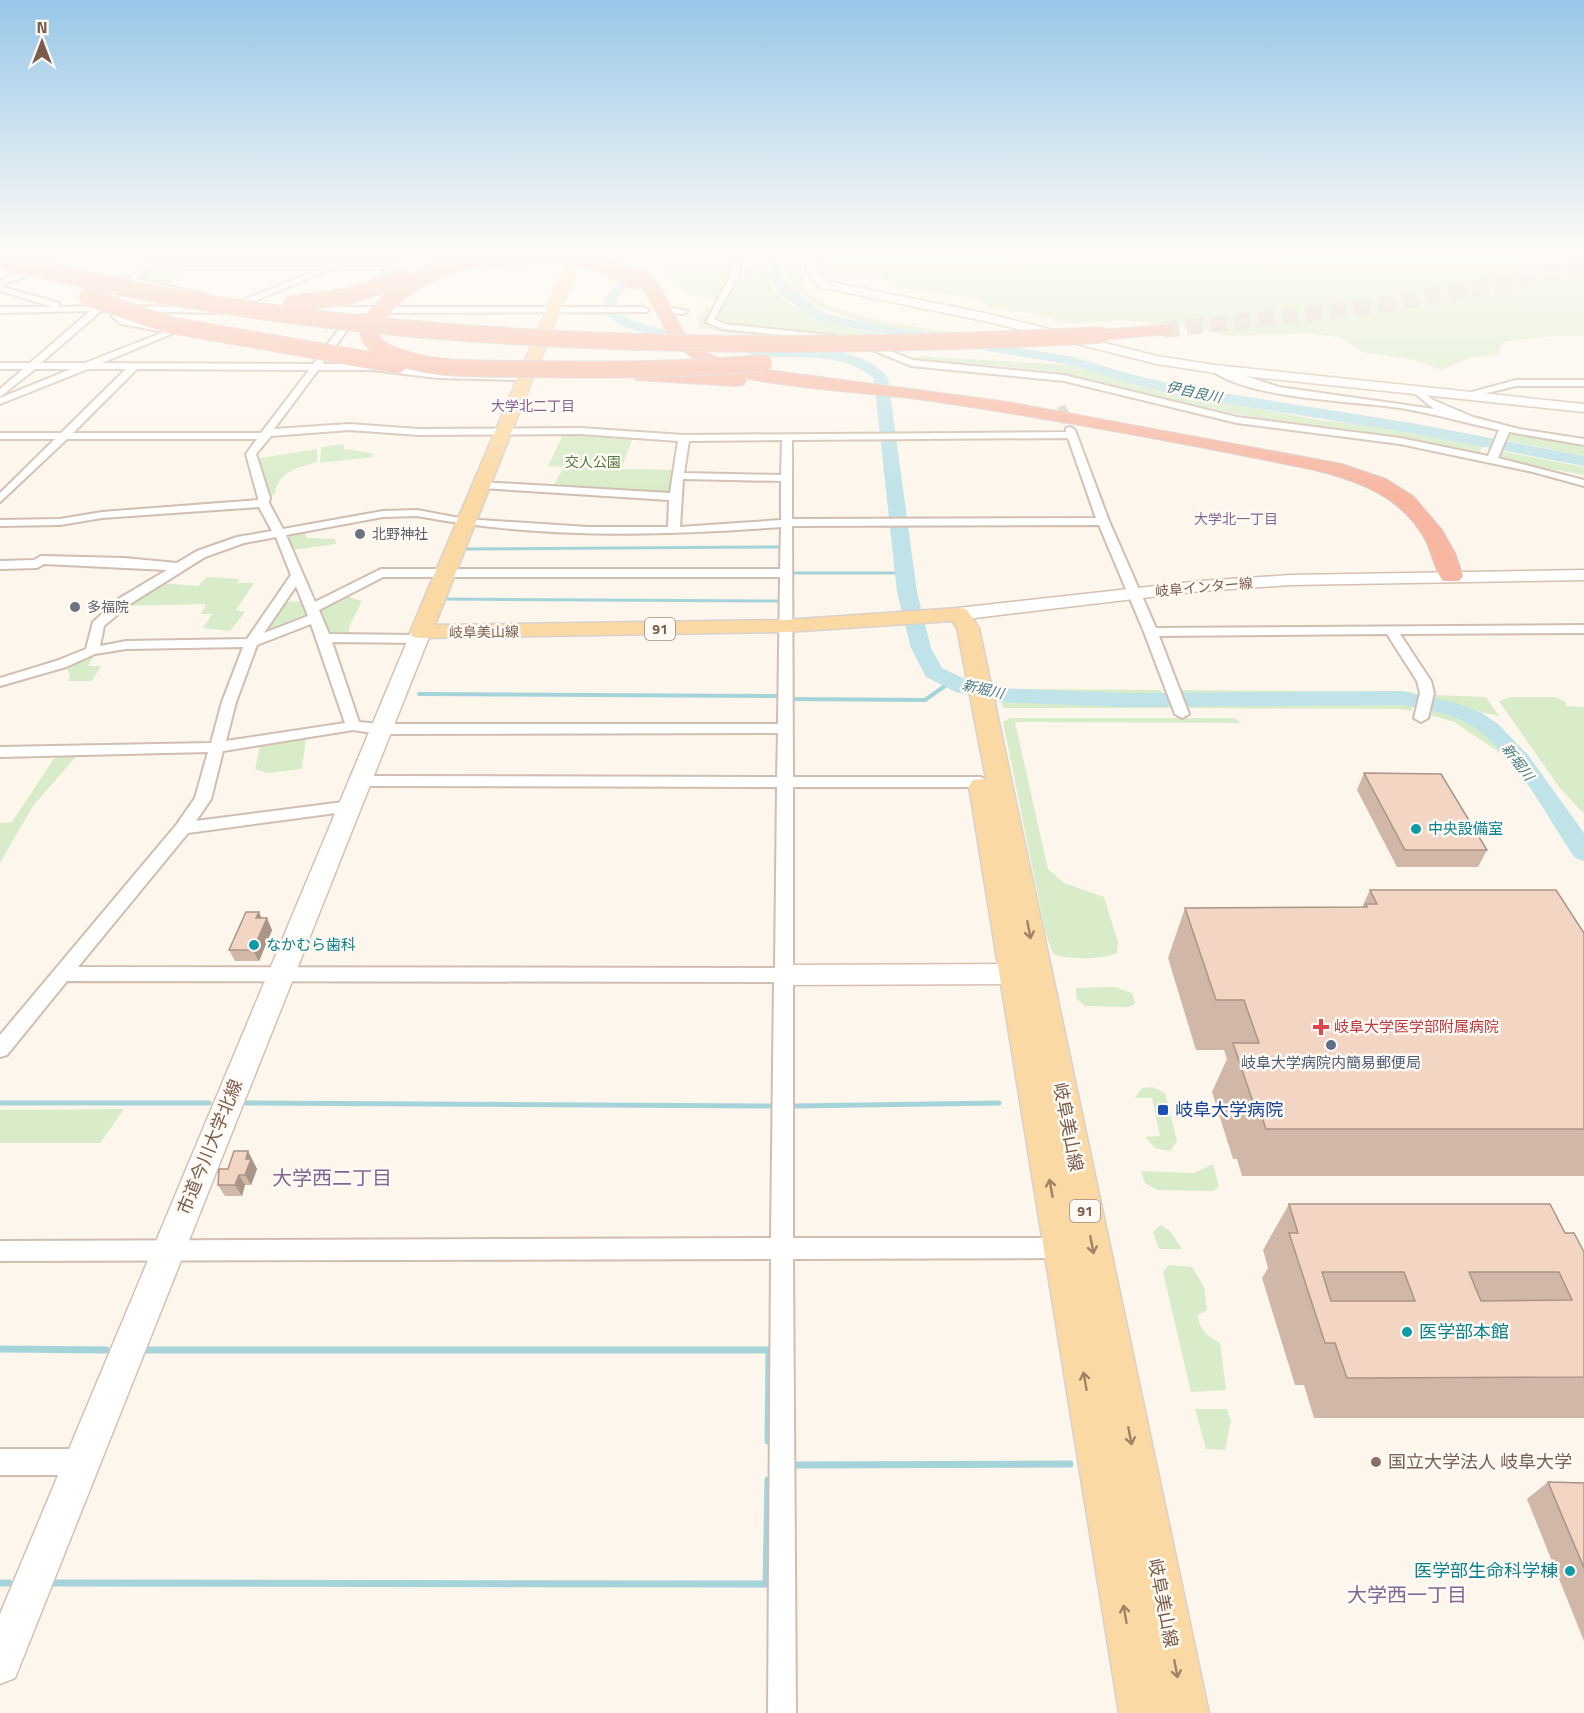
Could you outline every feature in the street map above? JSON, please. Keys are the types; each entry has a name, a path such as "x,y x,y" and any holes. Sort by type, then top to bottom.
{"highway":[{"path":"206,332 428,369 642,376 864,390"},
{"path":"368,332 371,341 392,355 442,365 598,370 712,368 986,342 1139,332"},
{"path":"460,332 663,345 986,342"},
{"path":"516,332 663,345 708,369 810,386"},
{"path":"662,332 663,345"},
{"path":"673,332 688,350 722,366 746,372 908,395 1034,417 1303,467 1365,484 1383,493 1403,509 1438,563 1451,576"}],"main road":[{"path":"420,635 542,332"},
{"name":"岐阜美山線","path":"420,635 785,626 958,614 968,628 981,782 1026,974 1185,1713"},
{"name":"岐阜美山線","path":"973,693 1026,974 1062,1248 1143,1713"}],"street":[{"path":"0,394 69,332"},
{"path":"0,400 172,332"},
{"path":"342,332 251,454 264,498 263,503 279,532 313,614 367,728"},
{"path":"772,332 858,342 911,363 1064,378 1237,420 1400,441 1535,469 1584,483"},
{"path":"1045,332 1157,360 1215,369 1584,408"},
{"path":"0,366 372,367 437,375 524,377"},
{"path":"0,499 134,367"},
{"path":"1215,369 1244,381 1290,393 1394,405 1463,417"},
{"path":"1479,397 1477,392 1516,383 1584,383"},
{"path":"1417,391 1429,404 1463,417 1505,429 1584,442"},
{"path":"0,436 267,435 325,428 419,432 580,431 684,438 1071,432 1102,521 1132,594 1151,632 1182,714"},
{"path":"1492,460 1505,429"},
{"path":"782,1713 782,1249 787,436"},
{"path":"674,531 675,497 684,438"},
{"path":"678,476 786,478"},
{"path":"481,485 675,497"},
{"path":"0,530 102,515 211,509 263,503"},
{"path":"92,651 98,625 125,601 201,554 241,540 383,514 405,512 465,522 588,531 674,531 786,523 1102,521"},
{"path":"0,523 60,522"},
{"path":"0,565 37,564 41,560 53,560 124,562 178,567"},
{"path":"0,681 61,664 92,651 150,644 251,643 313,614 381,573 787,573"},
{"path":"0,1049 183,828 203,799 230,702 251,643 297,575"},
{"name":"岐阜インター線","path":"958,614 1132,594 1291,580 1584,575"},
{"path":"1151,632 1584,629"},
{"path":"1391,630 1425,681 1427,693 1422,718"},
{"path":"324,638 420,635"},
{"name":"市道今川大学北線","path":"0,1663 356,794 367,728 420,635"},
{"path":"0,752 143,751 219,747 367,728 785,728"},
{"path":"183,828 356,794 785,782 981,782"},
{"path":"63,974 1026,974"},
{"path":"0,1251 1062,1248"},
{"path":"0,1462 83,1462"}],"green space":[{"path":"723,332 871,332 915,341 817,334 812,339"},
{"path":"931,332 949,332 959,335"},
{"path":"1214,332 1584,332 1584,336 1555,336 1503,342 1498,355 1469,358 1442,370 1411,359 1361,352 1343,338 1309,333 1232,336"},
{"path":"918,356 1071,365 1189,395 1254,408 1319,420 1405,429 1484,445 1479,454 1383,435 1295,425 1192,405 1050,371 928,360 916,358"},
{"path":"1507,431 1584,446 1584,456 1505,440"},
{"name":"交人公園","path":"564,433 633,438 621,469 675,470 670,495 552,488 564,467 548,466"},
{"path":"344,444 344,449 372,453 373,457 320,463 321,447"},
{"path":"317,449 317,462 284,475 275,494 268,497 254,459"},
{"path":"1501,451 1584,467 1584,475 1499,460"},
{"path":"304,532 307,538 335,539 336,544 293,550 288,535"},
{"path":"207,577 240,579 237,583 254,583 236,610 245,612 230,631 203,628 212,614 201,614 206,604 123,606 161,583 198,586"},
{"path":"342,595 362,601 349,627 350,635 325,633 317,608"},
{"path":"302,601 310,614 306,619 258,638 283,602"},
{"path":"96,653 88,666 101,666 92,681 68,681 70,675 66,667"},
{"path":"999,689 1162,690 1161,697 1000,694"},
{"path":"1180,690 1415,692 1399,696 1183,696"},
{"path":"1435,695 1486,697 1499,716 1473,710 1480,728 1513,753 1505,756 1454,722 1431,715"},
{"path":"1511,697 1555,697 1566,702 1566,706 1584,707 1584,814 1559,787 1499,701"},
{"path":"998,698 1167,703 1169,708 1004,708"},
{"path":"1403,700 1414,703 1411,711 1400,709 1188,708 1185,701"},
{"path":"1010,718 1234,718 1241,723 1015,722 1048,869 1064,883 1104,897 1118,942 1117,953 1085,958 1053,954 1045,931 1003,722"},
{"path":"306,738 302,769 268,773 255,769 260,746"},
{"path":"79,753 33,806 0,863 0,823 12,822 57,754"},
{"path":"1115,987 1132,993 1135,1004 1128,1007 1085,1006 1076,998 1076,988"},
{"path":"1153,1087 1165,1093 1177,1141 1170,1151 1155,1148 1145,1137 1160,1136 1152,1098 1135,1098 1142,1088"},
{"path":"124,1109 100,1143 0,1143 0,1110"},
{"path":"1213,1164 1219,1187 1213,1191 1157,1190 1145,1183 1141,1171 1194,1173"},
{"path":"1160,1225 1170,1231 1182,1249 1159,1249 1153,1232"},
{"path":"1169,1265 1192,1267 1204,1287 1207,1310 1198,1315 1200,1325 1204,1332 1220,1343 1226,1390 1191,1392 1163,1272"},
{"path":"1195,1409 1227,1409 1231,1420 1225,1450 1206,1449"}],"building":[{"name":"中央設備室","path":"1364,773 1441,774 1487,850 1405,850"},
{"name":"岐阜大学医学部附属病院","path":"1370,890 1556,890 1584,933 1584,1129 1266,1129 1260,1111 1256,1111 1233,1043 1259,1043 1244,1000 1216,1000 1185,908 1367,907 1366,904 1377,904"},
{"path":"246,912 259,912 256,918 267,918 253,950 229,950"},
{"path":"234,1151 248,1151 246,1159 251,1159 245,1175 239,1175 235,1185 218,1185 219,1169 228,1169"},
{"path":"1289,1204 1550,1204 1565,1233 1574,1233 1584,1252 1584,1377 1347,1378 1335,1343 1325,1343 1289,1233 1298,1233","holes":["1322,1272 1404,1272 1415,1301 1331,1301","1469,1272 1559,1272 1572,1300 1481,1301"]},
{"path":"1548,1482 1584,1483 1584,1568"}],"waterway":[{"name":"新堀川","path":"656,332 693,343"},
{"name":"伊自良川","path":"898,332 1074,361 1130,379 1191,393 1412,428 1584,461"},
{"name":"新堀川","path":"750,350 801,352 839,357 871,369 881,378 907,592 921,648 934,672 964,687 1000,695 1123,700 1403,698 1448,708 1474,718 1505,743 1534,779 1584,852"},
{"path":"463,549 780,547 781,563"},
{"path":"788,573 906,573"},
{"path":"441,599 780,601 780,598"},
{"path":"789,699 925,700 952,681"},
{"path":"419,694 782,696"},
{"path":"0,1103 209,1103"},
{"path":"246,1103 774,1106"},
{"path":"794,1106 999,1103"},
{"path":"0,1349 106,1350"},
{"path":"147,1350 769,1350 768,1441"},
{"path":"797,1465 1070,1464"},
{"path":"53,1583 766,1584 768,1480"},
{"path":"0,1583 9,1583"}],"tunnel":[{"path":"1061,406 1064,413"},
{"path":"1063,412 1070,430"}],"place":[{"name":"北野神社","path":"360,534"},
{"name":"多福院","path":"75,607"},
{"name":"中央設備室","path":"1416,829"},
{"name":"なかむら歯科","path":"254,945"},
{"name":"岐阜大学医学部附属病院","path":"1321,1027"},
{"name":"岐阜大学病院内簡易郵便局","path":"1331,1045"},
{"name":"岐阜大学病院","path":"1163,1110"},
{"name":"医学部本館","path":"1407,1332"},
{"name":"国立大学法人 岐阜大学","path":"1376,1462"},
{"name":"医学部生命科学棟","path":"1570,1571"}],"district":[{"name":"大学北二丁目","path":"533,406"},
{"name":"大学北一丁目","path":"1236,519"},
{"name":"大学西二丁目","path":"332,1178"},
{"name":"大学西一丁目","path":"1407,1595"}]}
